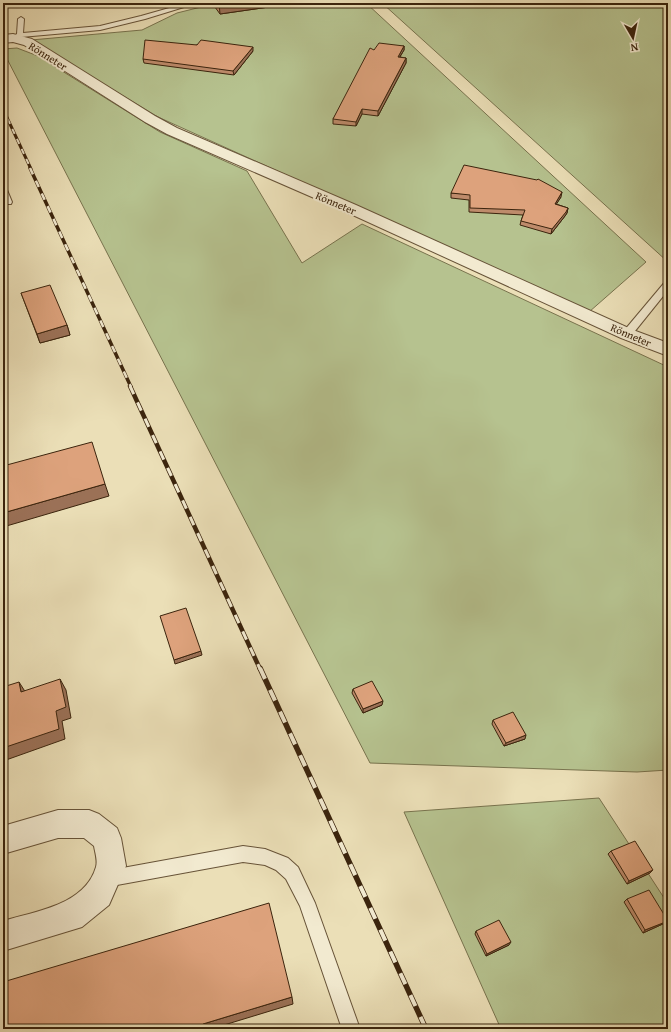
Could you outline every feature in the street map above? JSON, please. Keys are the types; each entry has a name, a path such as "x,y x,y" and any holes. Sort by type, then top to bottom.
{"street":[{"name":"Rönneter","path":"11,38 28,42 150,119 172,131 357,212 627,334 668,350"},
{"path":"3,840 58,824 89,824 107,838 111,866 99,895 71,916 3,936"}],"lane":[{"path":"11,38 100,28 143,18 194,3"},
{"path":"11,38 21,19"},
{"path":"3,190 8,202"},
{"path":"627,334 668,284"},
{"path":"106,879 243,854 264,856 282,864 292,873 307,903 351,1029"}],"green space":[{"path":"217,3 366,3 646,262 589,312 158,117 31,40 142,30 177,13"},
{"path":"382,3 668,3 668,262"},
{"path":"17,48 38,56 160,132 247,171 302,263 362,224 668,367 668,770 637,772 370,763 3,51 3,49"},
{"path":"599,798 668,904 668,1029 501,1029 404,812"}],"building":[{"path":"145,40 197,45 201,40 253,47 233,71 143,59"},
{"path":"379,43 404,46 398,57 406,58 378,111 362,109 356,122 333,119 370,48 374,50"},
{"path":"464,165 538,179 562,192 555,204 568,208 552,229 521,221 525,210 470,208 470,195 451,193"},
{"path":"50,285 67,325 37,334 21,293"},
{"path":"92,442 105,484 3,513 3,466"},
{"path":"186,608 201,651 174,660 160,616"},
{"path":"60,679 66,707 56,711 59,729 3,748 3,687 19,682 21,692"},
{"path":"372,681 383,701 363,709 353,689"},
{"path":"513,712 526,735 506,743 493,720"},
{"path":"635,841 653,870 629,881 611,851"},
{"path":"649,890 668,921 645,930 627,899"},
{"path":"269,903 292,997 203,1024 204,1027 199,1029 3,1029 3,982"},
{"path":"499,920 511,942 487,954 476,931"}],"railway":[{"path":"3,109 31,169"},
{"path":"30,168 131,387"},
{"path":"130,386 260,669"},
{"path":"260,668 426,1029"}]}
